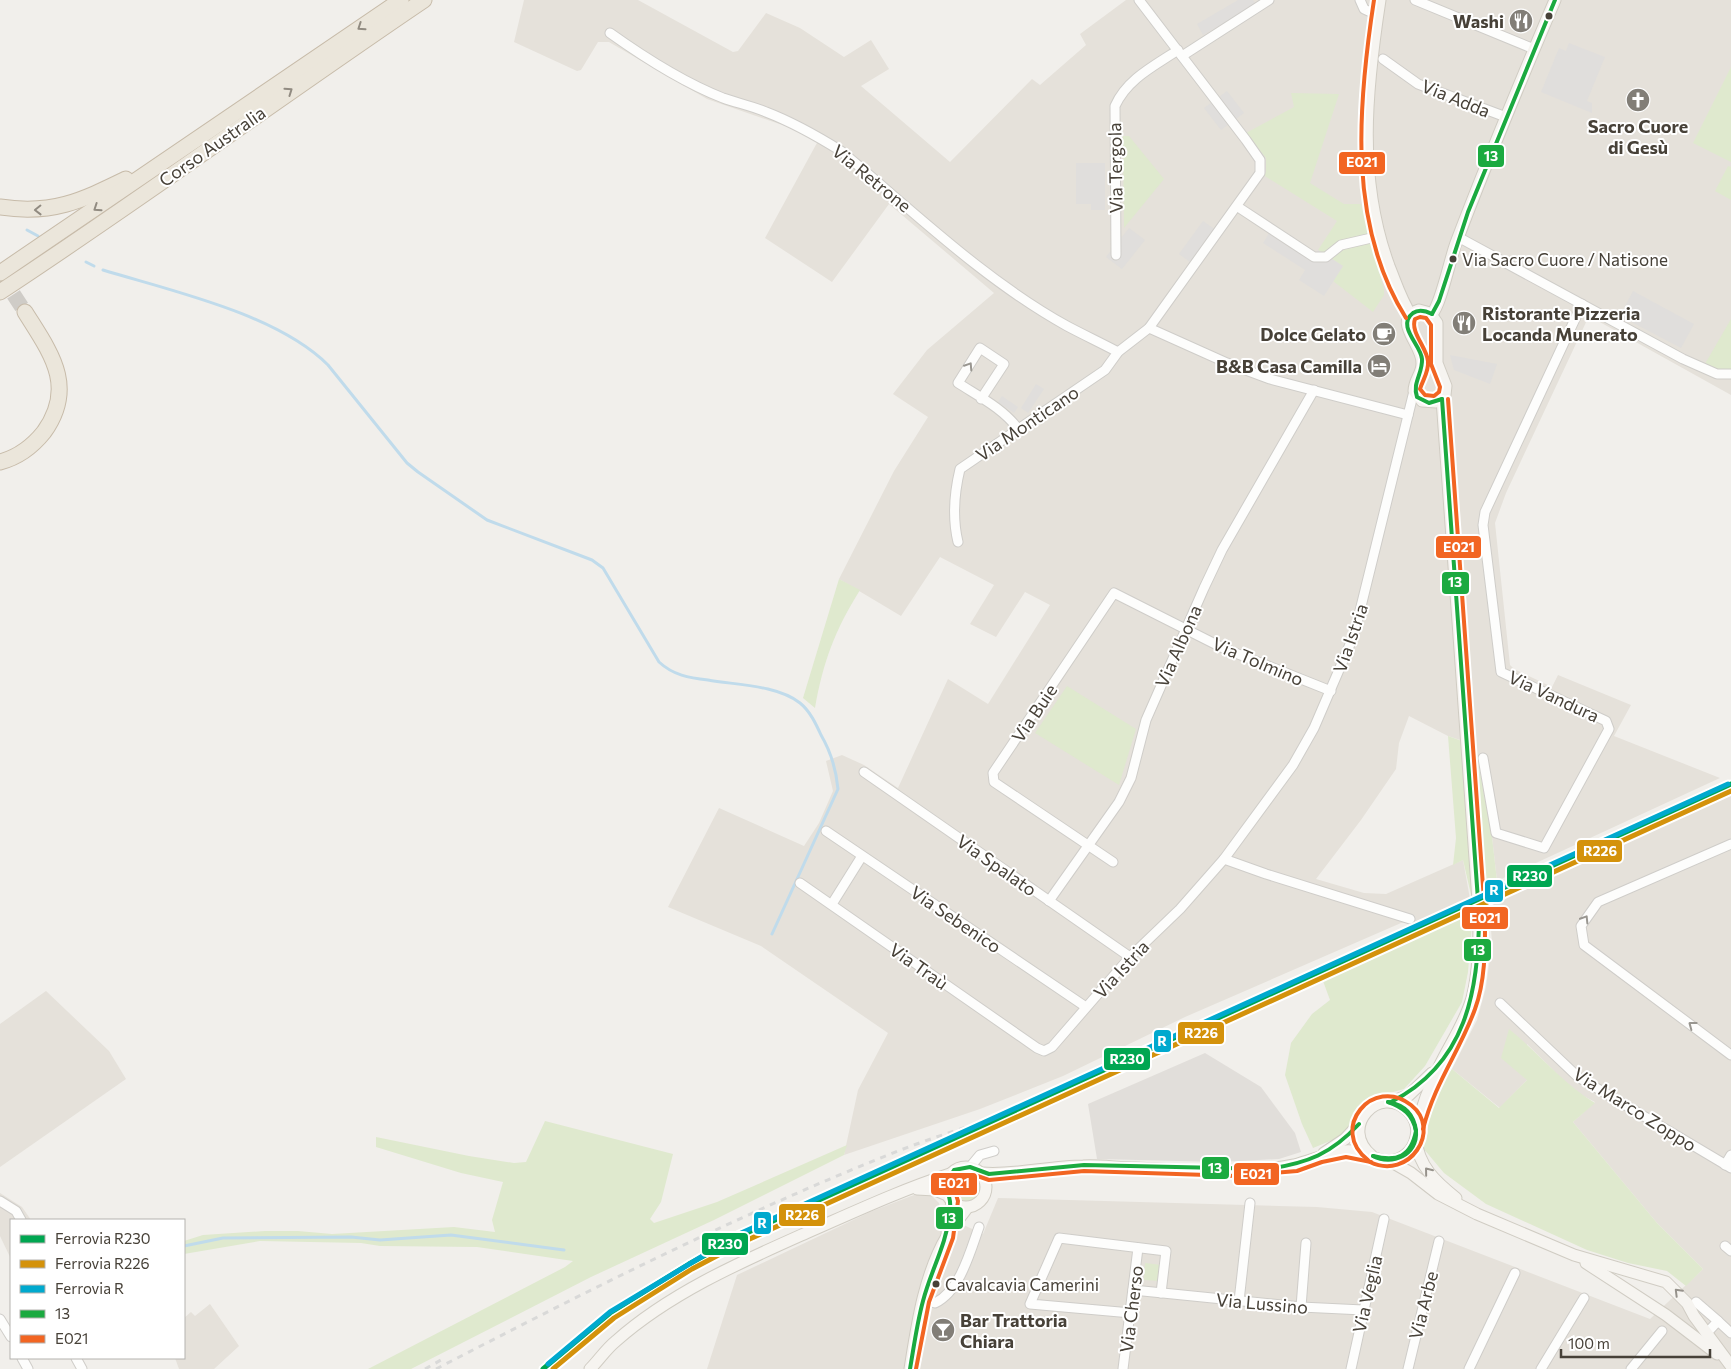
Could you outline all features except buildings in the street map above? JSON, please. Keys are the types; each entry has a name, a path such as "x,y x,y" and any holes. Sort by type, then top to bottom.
{"highway":[{"name":"Corso Australia","path":"0,273 179,153 401,0"},
{"name":"Corso Australia","path":"0,292 107,221 244,123 424,0"},
{"path":"0,207 45,210 70,204 179,153"},
{"path":"0,302 107,221"},
{"path":"0,462 19,455 42,434 51,421 59,395 54,360 25,312"}],"main road":[{"path":"1380,0 1366,117 1370,186 1380,236 1399,293 1411,315 1407,327 1421,351 1422,364 1414,390 1417,397 1429,403 1442,398"},
{"path":"1432,314 1437,309 1458,237 1555,0"},
{"path":"1390,1161 1407,1154 1416,1133 1423,1101 1440,1064 1458,1033 1472,998 1478,956 1479,914 1442,398 1446,386 1440,374 1436,358 1435,333 1437,323 1432,314 1424,310 1411,315"},
{"path":"1414,339 1426,340 1435,333"},
{"path":"1420,374 1430,371 1440,374"},
{"path":"1320,1156 1345,1139 1359,1124 1362,1116 1374,1105 1391,1102 1409,1095 1440,1064"},
{"path":"1391,1102 1408,1110 1416,1133 1417,1152 1424,1169 1446,1190 1477,1214"},
{"path":"1359,1124 1360,1142 1372,1156"},
{"path":"982,1174 1016,1173 1084,1166 1237,1170 1296,1165 1320,1156 1346,1151 1372,1156 1390,1161 1411,1173 1438,1194 1477,1214 1574,1255 1666,1282 1688,1303 1706,1334 1728,1363"},
{"path":"590,1369 614,1342 654,1311 770,1249 879,1200 950,1174 959,1168 970,1167 982,1174 985,1179 986,1192"},
{"path":"910,1369 923,1300 947,1236 967,1208 980,1203 986,1192 1016,1173"},
{"path":"947,1236 949,1198 946,1188 950,1174"},
{"path":"912,1188 936,1190 967,1208"},
{"path":"1574,1255 1666,1315 1728,1363"}],"street":[{"path":"1139,0 1260,160 1260,173 1238,207 1149,328 1227,363 1270,379 1408,415"},
{"name":"Via Tergola","path":"1116,255 1115,106 1120,96 1136,78 1269,0"},
{"path":"1360,0 1364,9 1377,15"},
{"path":"1415,0 1534,49"},
{"name":"Via Retrone","path":"610,33 645,58 684,79 722,98 766,112 817,136 841,151 976,264 1066,326 1118,352"},
{"name":"Via Adda","path":"1383,59 1418,84 1506,118"},
{"path":"1238,207 1314,257 1326,257 1341,245 1380,236"},
{"path":"1458,237 1702,368 1718,374 1731,374"},
{"name":"Via Vandura","path":"1483,758 1496,833 1544,848 1609,729 1606,720 1501,672 1484,524 1485,512 1582,304"},
{"name":"Via Monticano","path":"958,542 953,523 956,487 960,469 1105,370 1118,352 1149,328"},
{"path":"981,398 1004,364 980,348 958,383 1011,418 1018,429"},
{"name":"Via Albona","path":"1049,902 1087,844 1119,802 1131,778 1146,720 1222,550 1314,390"},
{"name":"Via Istria","path":"1036,1048 1044,1051 1052,1048 1130,956 1180,909 1224,859 1293,765 1314,728 1349,652 1364,600 1414,390"},
{"name":"Via Buie","path":"1113,862 994,782 993,773 1114,593 1186,629"},
{"name":"Via Tolmino","path":"1186,629 1224,648 1331,691"},
{"name":"Via Spalato","path":"864,772 1049,902 1130,956"},
{"name":"Via Sebenico","path":"826,831 1086,1006"},
{"path":"1731,844 1598,902 1581,926 1584,945 1731,1055"},
{"path":"832,904 862,856"},
{"path":"1224,859 1410,919"},
{"name":"Via Traù","path":"800,883 1036,1048"},
{"name":"Via Marco Zoppo","path":"1500,1003 1578,1077 1728,1167"},
{"path":"970,1167 980,1155 994,1151"},
{"path":"1728,1167 1731,1155"},
{"path":"0,1201 16,1212 20,1219"},
{"path":"1239,1301 1250,1203"},
{"name":"Via Veglia","path":"1351,1369 1384,1219"},
{"path":"923,1300 935,1303 946,1298 964,1266 979,1227"},
{"path":"1131,1313 1030,1304 1059,1238 1166,1252 1161,1293"},
{"name":"Via Arbe","path":"1408,1369 1439,1241"},
{"path":"1301,1307 1306,1243"},
{"name":"Via Cherso","path":"1123,1369 1138,1248"},
{"path":"1469,1369 1515,1273"},
{"name":"Via Lussino","path":"1134,1290 1301,1307 1363,1310"},
{"path":"1541,1369 1584,1298"},
{"path":"1696,1302 1731,1333"},
{"path":"0,1319 10,1335"},
{"path":"1706,1334 1718,1321"},
{"path":"1631,1369 1662,1331"}],"shaded area":[{"path":"524,0 638,0 733,52 738,51 766,13 800,28 844,57 871,40 889,69 861,86 950,162 1032,79 1040,85 1086,45 1080,34 1126,0 1731,0 1731,395 1589,316 1506,493 1495,523 1510,665 1514,669 1552,687 1558,675 1631,705 1614,736 1720,778 1497,881 1492,837 1475,745 1448,736 1409,716 1399,743 1396,769 1361,820 1316,879 1364,893 1386,894 1463,860 1470,899 1414,922 1401,923 1185,1017 1063,1076 980,1109 844,1155 858,1090 888,1033 761,946 668,907 719,808 804,846 819,823 833,791 826,761 842,755 864,765 898,788 948,679 988,704 1050,605 1025,592 996,637 970,624 994,585 940,557 901,616 839,579 894,471 928,417 893,394 927,350 994,293 889,204 832,282 765,238 818,141 794,129 707,99 609,42 598,42 581,70 577,71 514,42"},
{"path":"1238,0 1253,0 1256,5 1203,35 1197,24"},
{"path":"1569,43 1605,57 1587,101 1592,103 1592,113 1541,92 1559,48 1566,51"},
{"path":"1227,91 1244,113 1221,130 1204,108"},
{"path":"1076,163 1105,163 1105,210 1091,210 1091,204 1076,204"},
{"path":"1203,221 1219,232 1194,265 1179,254"},
{"path":"1129,228 1145,240 1122,269 1106,257"},
{"path":"1271,230 1315,257 1318,250 1343,266 1324,296 1299,280 1305,270 1263,243"},
{"path":"1633,291 1694,324 1681,348 1620,316"},
{"path":"1450,355 1497,364 1490,384 1454,370"},
{"path":"1036,384 1044,389 1028,413 1021,408"},
{"path":"1002,396 1018,407 1014,413 998,402"},
{"path":"1731,794 1731,1369 707,1369 737,1275 870,1212 919,1193 932,1196 939,1203 942,1215 983,1234 998,1198 1317,1207 1372,1212 1650,1319 1703,1269 1657,1223 1573,1122 1595,1102 1574,1091 1527,1044 1527,1080 1500,1108 1452,1069 1477,1020 1486,987 1492,942 1489,905"},
{"path":"46,991 109,1051 126,1079 0,1167 0,1024"},
{"path":"1205,1053 1261,1087 1295,1133 1301,1152 1279,1159 1220,1162 1097,1159 1088,1104"},
{"path":"0,1193 22,1207 30,1219 10,1219 10,1257 0,1236"},
{"path":"210,1304 239,1346 214,1369 179,1369 175,1359 185,1359 185,1317 191,1312 195,1316"}],"green space":[{"path":"1731,67 1731,162 1693,143"},
{"path":"1291,93 1339,94 1310,183 1344,204 1361,204 1384,290 1384,295 1373,312 1333,281 1343,266 1318,250 1337,221 1263,175 1266,172 1266,158 1246,133 1294,107"},
{"path":"1123,136 1129,136 1164,179 1124,228"},
{"path":"1728,166 1731,167 1731,200 1715,191"},
{"path":"1731,319 1731,372 1702,369"},
{"path":"839,579 860,590 831,647 815,708 803,698"},
{"path":"1067,686 1136,729 1119,785 1035,733"},
{"path":"1448,736 1462,741 1472,899 1463,860 1453,865 1456,838"},
{"path":"1477,756 1492,837 1497,881 1486,891"},
{"path":"1473,912 1468,972 1462,1002 1425,1066 1404,1089 1372,1098 1359,1113 1354,1123 1340,1137 1313,1148 1302,1124 1285,1075 1291,1043 1312,1014 1330,1000 1323,981"},
{"path":"1509,1029 1561,1077 1595,1103 1573,1122 1657,1223 1703,1269 1686,1286 1667,1271 1628,1263 1587,1250 1486,1204 1444,1173 1423,1148 1428,1132 1427,1113 1431,1097 1452,1069 1499,1108 1527,1080 1501,1058"},
{"path":"545,1121 673,1154 661,1202 650,1219 654,1223 717,1202 847,1145 844,1155 714,1220 591,1277 411,1369 368,1369 565,1267 573,1261 477,1247 380,1246 361,1243 260,1241 185,1254 185,1241 203,1235 265,1231 332,1234 454,1227 495,1232 492,1220 503,1182 461,1173 376,1147 376,1137 469,1156 514,1163 526,1162"},
{"path":"966,1173 976,1177 980,1187 976,1197 966,1201 956,1197 952,1187 956,1177"},
{"path":"1145,1263 1161,1265 1159,1281 1144,1280"}],"waterway":[{"path":"27,230 38,236"},
{"path":"86,262 94,266"},
{"path":"103,270 222,306 253,318 307,347 328,365 407,463 418,472 487,520 592,560 603,568 659,662 664,666 688,677 768,689 791,697 804,706 815,722 828,748 838,789 772,934"},
{"path":"185,1246 223,1238 351,1237 380,1240 451,1235 564,1250"}],"tunnel":[{"path":"1,275 25,312"}],"railway":[{"path":"436,1369 664,1254 839,1175 939,1136 1062,1095"},
{"path":"425,1369 441,1360"}],"rail line":[{"name":"R","path":"548,1364 610,1312 739,1234 1728,784"},
{"name":"R230","path":"543,1369 610,1313 689,1264 740,1236 1731,784"},
{"name":"R226","path":"553,1369 614,1318 692,1269 743,1242 1731,791"}],"transit line":[{"name":"E021","path":"1374,0 1364,80 1362,122 1362,163 1366,203 1374,243 1387,282 1406,318"},
{"name":"13","path":"1432,314 1439,301 1468,212 1555,0"},
{"name":"13","path":"1432,314 1422,311 1415,312 1408,318 1407,324 1422,359 1416,387 1417,397 1429,403 1442,399"},
{"name":"E021","path":"1420,317 1426,318 1431,325 1431,364 1440,387 1439,392 1434,396 1425,395 1420,389 1428,365 1427,356 1414,324 1415,319 1420,317"},
{"name":"13","path":"1391,1102 1416,1086 1436,1067 1452,1046 1463,1023 1476,971 1479,914 1442,399"},
{"name":"E021","path":"1423,1129 1434,1096 1469,1024 1479,998 1485,950 1485,914 1448,399"},
{"name":"E021","path":"1368,1160 1357,1148 1353,1134 1354,1121 1360,1110 1370,1101 1383,1097 1397,1097 1411,1105 1420,1115 1424,1127 1422,1139 1417,1150 1409,1159 1397,1165 1384,1166 1370,1162"},
{"name":"13","path":"1388,1102 1399,1105 1408,1111 1416,1131"},
{"name":"13","path":"1388,1102 1398,1106 1410,1116 1416,1131"},
{"name":"13","path":"910,1369 923,1301 948,1225 950,1200 947,1187 954,1170 970,1167 989,1174 1084,1165 1268,1169 1295,1164 1318,1156 1339,1143 1359,1124"},
{"name":"13","path":"1373,1156 1382,1158 1402,1156 1411,1147 1416,1131"},
{"name":"13","path":"1373,1156 1388,1160 1402,1156 1413,1146 1416,1139 1416,1131"},
{"name":"E021","path":"916,1369 929,1302 953,1238 958,1201 953,1185 959,1175 969,1173 989,1180 1084,1171 1238,1176 1297,1171 1322,1162 1346,1157 1371,1162"}],"place":[{"name":"Washi","path":"1521,21"},
{"name":"Sacro Cuore di Gesù","path":"1638,100"},
{"name":"Via Sacro Cuore / Natisone","path":"1453,259"},
{"name":"Ristorante Pizzeria Locanda Munerato","path":"1464,323"},
{"name":"Dolce Gelato","path":"1384,334"},
{"name":"B&B Casa Camilla","path":"1379,366"},
{"name":"Cavalcavia Camerini","path":"936,1284"},
{"name":"Bar Trattoria Chiara","path":"943,1330"}]}
